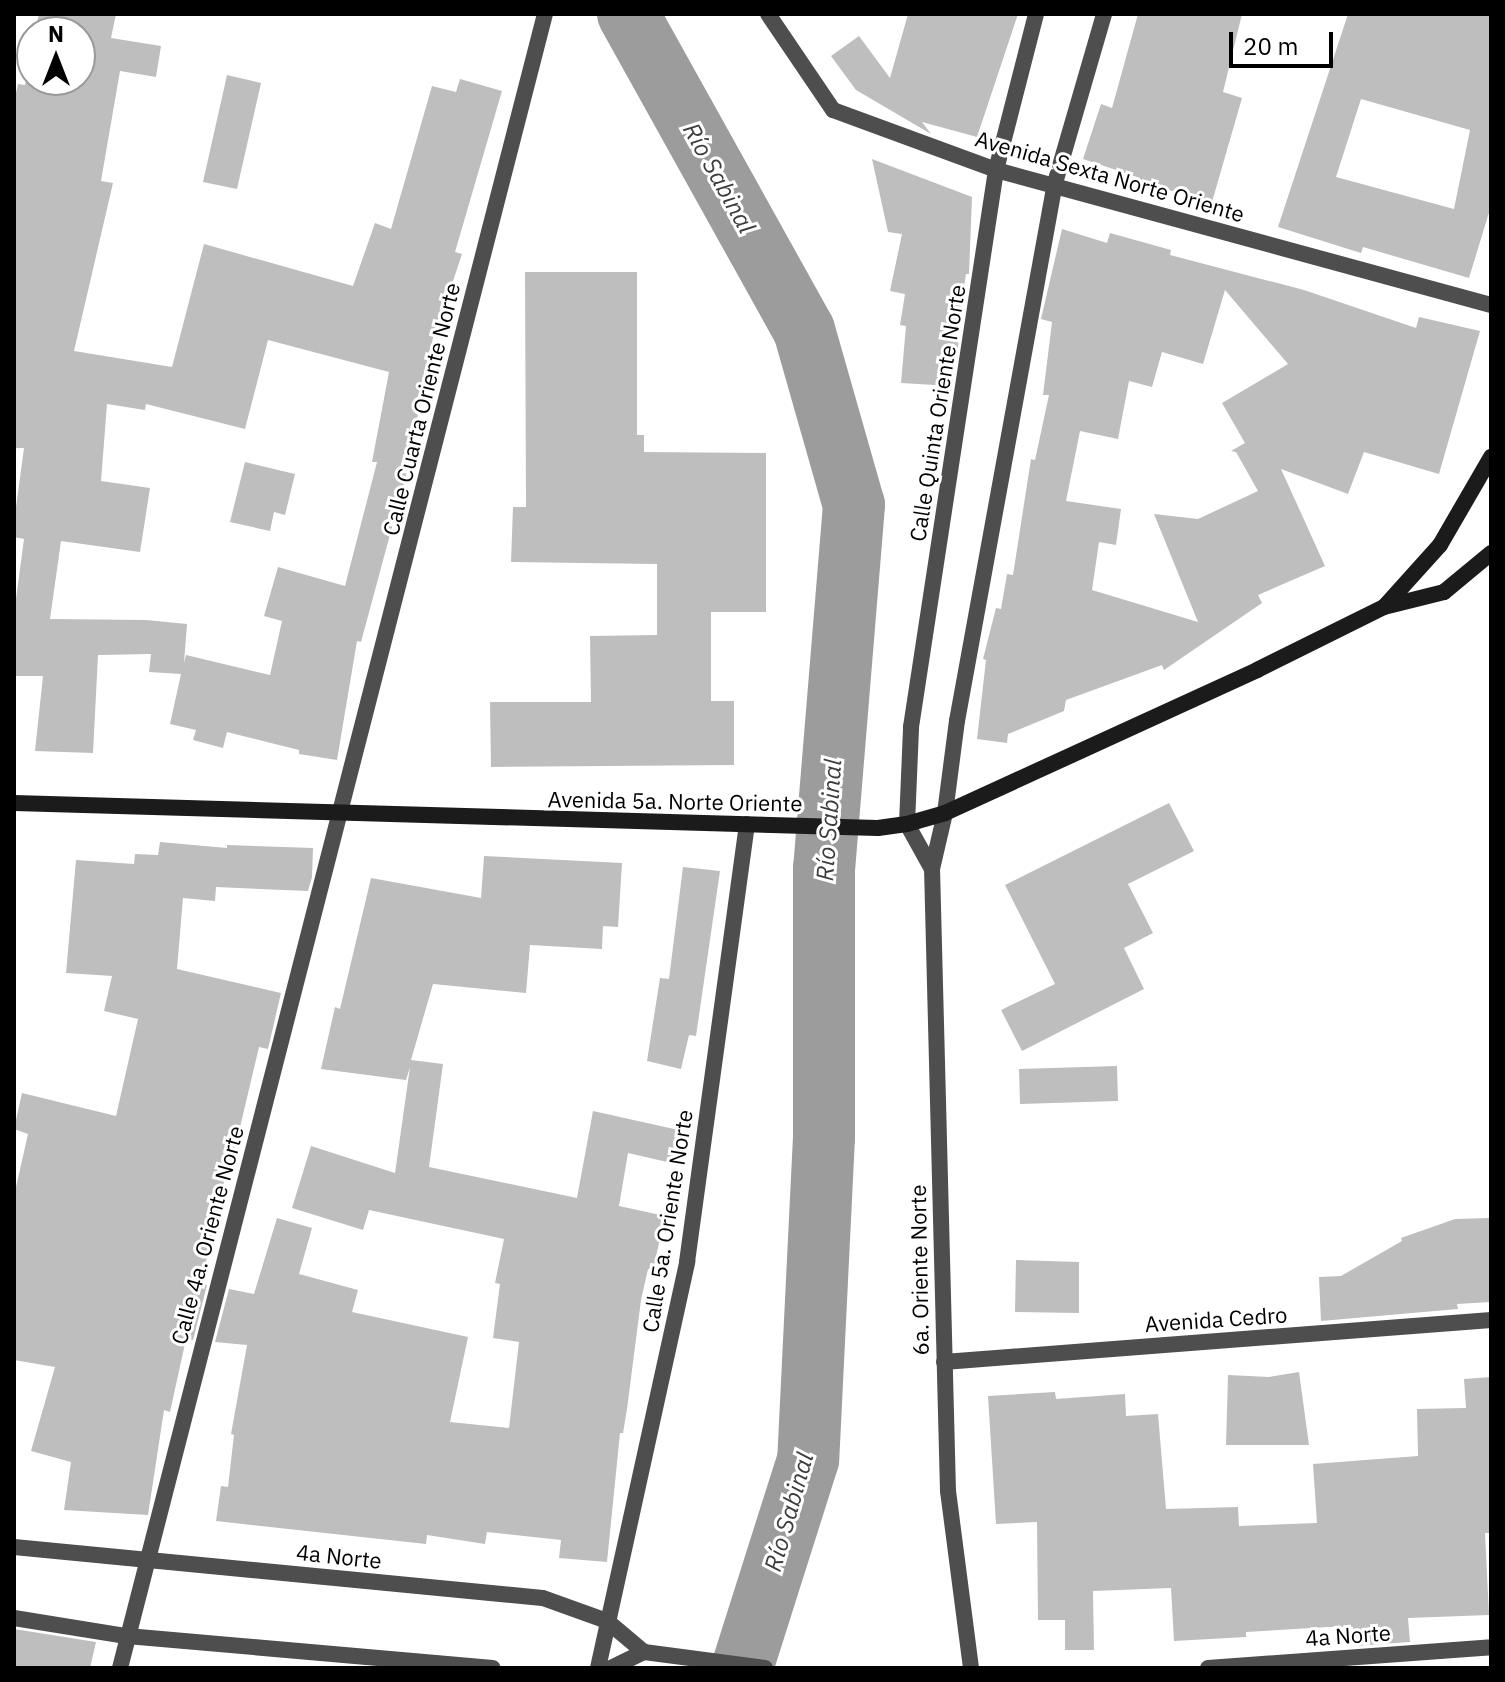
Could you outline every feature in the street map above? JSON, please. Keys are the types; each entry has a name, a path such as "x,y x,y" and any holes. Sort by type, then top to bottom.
{"main road":[{"path":"1384,607 1440,545 1491,457"},
{"path":"1384,607 1444,592 1491,553"},
{"name":"Avenida 5a. Norte Oriente","path":"14,803 878,828 907,824 945,813 1257,670 1384,607"}],"street":[{"name":"Calle Cuarta Oriente Norte","path":"340,814 545,14"},
{"name":"Avenida Sexta Norte Oriente","path":"768,14 833,110 996,170 1055,183 1491,305"},
{"name":"Calle Quinta Oriente Norte","path":"907,824 911,727 996,170 1036,14"},
{"path":"945,813 957,721 1055,183 1104,14"},
{"name":"6a. Oriente Norte","path":"945,813 932,869 944,1362 948,1491 971,1668"},
{"name":"Calle 4a. Oriente Norte","path":"120,1668 145,1559 340,814"},
{"name":"Calle 5a. Oriente Norte","path":"598,1668 687,1262 747,824"},
{"name":"6a. Oriente Norte","path":"907,824 932,869"},
{"name":"Avenida Cedro","path":"944,1362 1491,1320"},
{"name":"4a Norte","path":"14,1547 543,1598 607,1621 644,1652"},
{"path":"14,1618 127,1636 493,1668"},
{"name":"4a Norte","path":"1208,1668 1491,1647"},
{"path":"611,1668 644,1652 765,1668"}],"building":[{"path":"39,14 116,14 111,38 161,46 156,77 120,71 101,181 113,183 74,351 172,367 204,244 353,286 375,223 391,229 432,86 456,92 460,79 502,91 455,252 462,254 449,293 445,292 420,388 423,388 408,468 361,642 357,641 337,760 299,754 299,750 227,732 223,748 193,740 196,730 170,724 181,674 149,672 151,654 98,655 93,753 35,751 43,676 14,676 14,614 24,539 14,537 14,522 24,448 14,448 16,93 16,96 96,96 96,16","holes":["268,340 389,372 372,462 377,462 345,586 278,567 264,616 282,621 270,675 186,655 184,663 187,624 146,620 50,619 61,541 140,552 150,488 101,481 107,404 145,410 146,404 245,429"]},
{"path":"908,14 1018,14 977,137 922,122 931,134 856,90 831,56 859,36 890,78"},
{"path":"1138,14 1242,14 1223,92 1242,98 1212,202 1139,182 1140,178 1083,159 1101,104 1112,108"},
{"path":"1348,14 1491,14 1491,206 1469,278 1363,247 1361,253 1278,227","holes":["1361,99 1470,130 1454,209 1336,177"]},
{"path":"227,75 261,83 237,189 203,182"},
{"path":"872,159 972,197 969,274 966,274 956,338 959,339 952,386 901,383 906,326 900,325 905,294 890,291 902,234 888,232"},
{"path":"1062,229 1107,243 1110,233 1171,250 1170,255 1304,290 1416,328 1419,317 1480,331 1439,474 1364,452 1348,494 1281,469 1325,566 1258,595 1262,603 1164,670 1162,665 1066,700 1064,711 1008,734 1007,743 977,739 986,660 983,659 996,608 1001,609 1007,574 1013,575 1031,459 1035,460 1049,395 1043,395 1052,322 1041,319","holes":["1225,290 1288,364 1222,403 1245,443 1231,451 1236,452 1258,491 1198,519 1154,514 1198,622 1092,590 1099,542 1116,545 1121,509 1066,501 1080,431 1118,439 1129,381 1152,387 1162,352 1203,364"]},
{"path":"525,272 637,272 637,435 644,435 644,452 766,453 766,612 711,612 711,701 734,701 734,765 491,767 490,702 591,702 590,636 657,635 657,564 511,562 513,507 526,507"},
{"path":"245,462 295,474 285,515 274,512 270,531 230,522"},
{"path":"1169,803 1194,851 1128,884 1153,933 1124,948 1144,989 1022,1051 1001,1010 1055,984 1005,885"},
{"path":"160,842 227,848 227,845 313,848 312,877 308,891 216,887 215,901 183,898 177,969 281,993 268,1049 259,1047 228,1178 225,1177 201,1284 207,1285 193,1340 186,1339 170,1412 164,1410 148,1515 64,1510 71,1462 31,1451 55,1367 14,1360 14,1196 28,1134 14,1129 22,1093 116,1116 138,1019 104,1011 112,976 66,973 76,860 134,864 135,854 158,855"},
{"path":"484,856 622,863 618,927 603,926 602,949 530,945 526,993 433,984 411,1060 443,1064 429,1167 577,1198 593,1111 683,1131 676,1164 628,1153 619,1206 665,1216 653,1270 648,1269 641,1300 627,1409 623,1433 620,1433 607,1562 559,1558 561,1540 487,1532 485,1544 427,1535 426,1544 216,1521 221,1486 228,1487 234,1435 231,1434 247,1345 215,1342 229,1289 254,1294 277,1218 312,1228 299,1274 358,1290 352,1312 468,1337 450,1422 509,1428 519,1342 493,1338 500,1284 495,1283 504,1239 369,1210 363,1230 292,1208 311,1146 395,1173 410,1067 406,1080 321,1069 335,1007 340,1009 371,878 481,898"},
{"path":"683,867 720,871 696,1036 689,1035 681,1069 647,1061 660,978 669,979"},
{"path":"1117,1066 1118,1101 1020,1104 1019,1069"},
{"path":"1491,1218 1491,1302 1457,1304 1458,1309 1321,1321 1319,1277 1341,1276 1402,1241 1401,1238 1455,1219"},
{"path":"1016,1260 1079,1262 1079,1313 1015,1312"},
{"path":"1299,1372 1309,1445 1226,1445 1228,1375 1269,1377"},
{"path":"1491,1377 1491,1533 1485,1533 1489,1615 1408,1618 1410,1642 1354,1646 1353,1627 1246,1632 1246,1637 1174,1641 1171,1588 1093,1591 1094,1650 1065,1650 1065,1620 1038,1620 1037,1522 996,1524 988,1396 1055,1392 1056,1399 1125,1394 1126,1416 1158,1414 1166,1509 1238,1507 1239,1526 1317,1523 1313,1464 1418,1456 1417,1409 1466,1408 1464,1379"},
{"path":"14,1629 96,1642 90,1668 14,1666"}],"waterway":[{"name":"Río Sabinal","path":"628,14 804,330 854,505 824,868 824,1137 808,1460 742,1668"}]}
